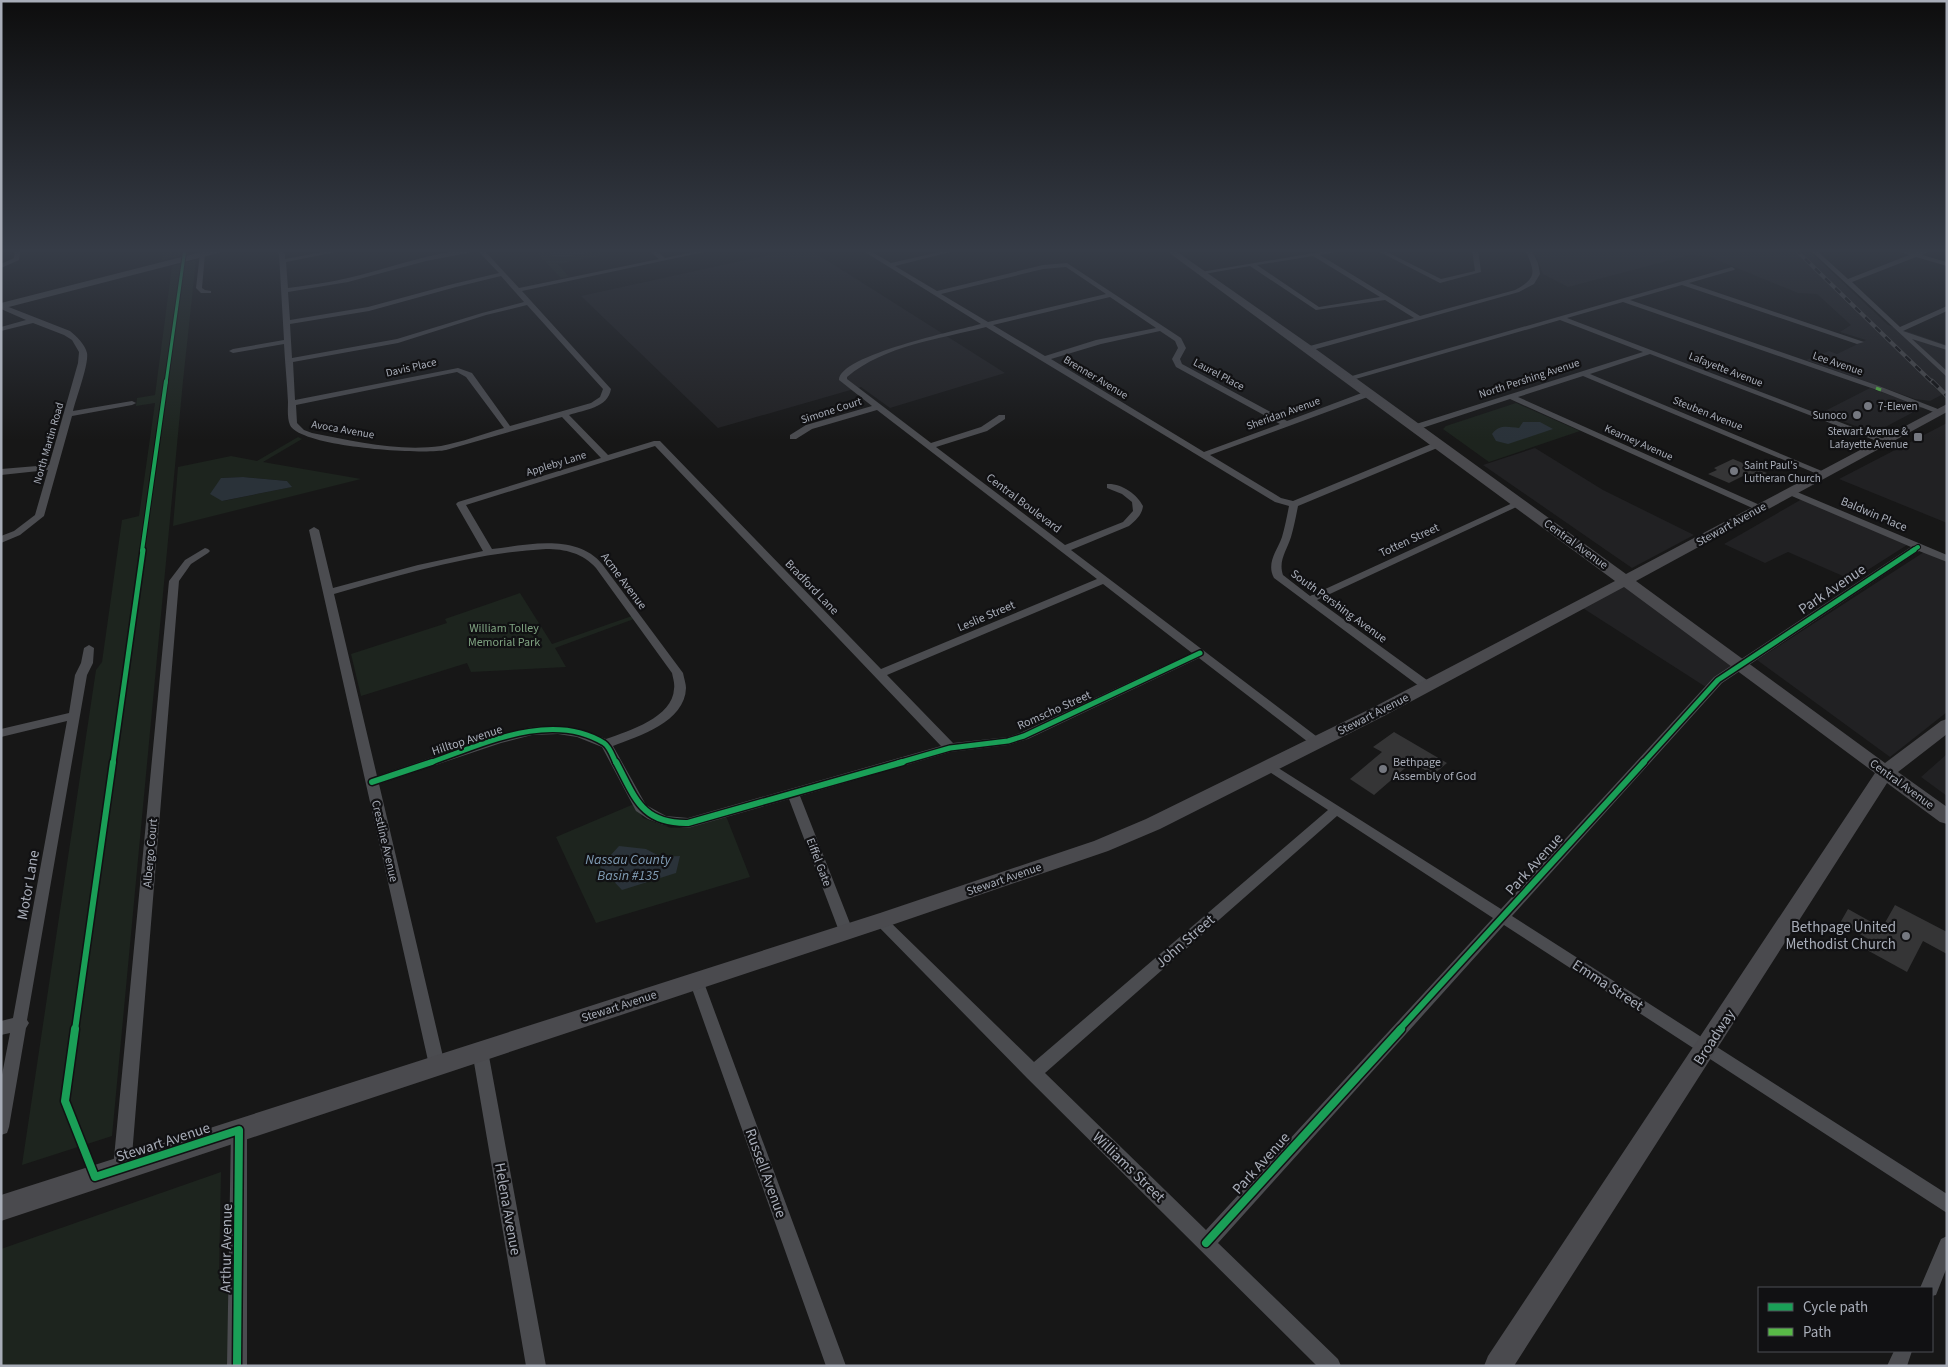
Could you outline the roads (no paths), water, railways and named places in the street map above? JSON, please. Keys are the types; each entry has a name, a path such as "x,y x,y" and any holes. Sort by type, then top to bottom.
{"main road":[{"name":"Central Avenue","path":"1260,313 1947,817"},
{"name":"Stewart Avenue","path":"1,1208 880,921 1101,846 1154,824 1427,686 1626,581 1943,409"},
{"name":"Broadway","path":"1498,1366 1885,772 1947,725"}],"street":[{"path":"17,313 34,320"},
{"name":"Avoca Avenue","path":"285,313 286,342 295,428 302,432 418,451 443,448 509,430 597,404 605,397 607,389 538,313"},
{"path":"286,323 351,313"},
{"path":"288,361 398,341 487,313"},
{"name":"Brenner Avenue","path":"969,313 1278,500 1294,504"},
{"path":"987,324 1028,313"},
{"name":"Laurel Place","path":"1137,313 1181,343 1182,348 1176,359 1179,365 1287,424"},
{"path":"1411,313 1421,319"},
{"path":"1309,348 1443,313"},
{"path":"1349,378 1578,313"},
{"name":"Lee Avenue","path":"1660,313 1878,389 1943,409"},
{"path":"1772,313 1860,342"},
{"path":"1880,313 1947,375"},
{"path":"1901,332 1938,313"},
{"name":"Lafayette Avenue","path":"1560,318 1885,441"},
{"path":"1,329 34,320"},
{"name":"North Martin Road","path":"3,539 16,533 39,516 82,363 83,352 73,338 60,330 34,320"},
{"name":"Central Boulevard","path":"987,324 902,347 851,368 843,376 843,380 1316,742"},
{"path":"1044,358 1099,342 1161,329"},
{"path":"1901,332 1947,348"},
{"path":"233,351 286,342"},
{"name":"North Pershing Avenue","path":"1416,427 1650,352"},
{"name":"Davis Place","path":"292,403 458,370 469,375 509,430"},
{"name":"Steuben Avenue","path":"1582,374 1825,474"},
{"name":"Sheridan Avenue","path":"1203,455 1370,393"},
{"name":"Kearney Avenue","path":"1509,396 1759,508"},
{"path":"68,414 132,403"},
{"name":"Simone Court","path":"793,437 816,425 878,407"},
{"path":"564,414 607,459"},
{"path":"930,446 984,430 1002,417"},
{"name":"Appleby Lane","path":"489,552 461,504 657,443"},
{"name":"Bradford Lane","path":"657,443 950,748"},
{"path":"1294,504 1439,444"},
{"path":"1,472 52,467"},
{"path":"1064,549 1126,524 1135,518 1139,512 1135,498 1122,490 1110,486"},
{"name":"Baldwin Place","path":"1790,492 1947,559"},
{"name":"Totten Street","path":"1309,600 1520,503"},
{"name":"South Pershing Avenue","path":"1294,504 1286,538 1277,558 1276,570 1278,576 1427,686"},
{"name":"Crestline Avenue","path":"314,530 437,1065"},
{"name":"Acme Avenue","path":"328,593 428,565 489,552 555,547 572,549 585,554 598,566 677,673 680,680 679,696 670,711 656,723 606,744"},
{"name":"Park Avenue","path":"1206,1243 1718,680 1918,547"},
{"name":"Albergo Court","path":"122,1168 174,581 188,562 204,550"},
{"name":"Leslie Street","path":"878,675 1104,580"},
{"name":"Motor Lane","path":"1,1127 21,1023 81,675 87,663 89,648"},
{"name":"Romscho Street","path":"793,794 950,748 1008,741 1024,736 1200,653"},
{"path":"1,733 75,715"},
{"name":"Hilltop Avenue","path":"372,782 498,739 532,731 558,730 579,733 606,744"},
{"path":"606,744 642,808 663,821 688,823 793,794"},
{"name":"Emma Street","path":"1269,766 1947,1204"},
{"name":"Eiffel Gate","path":"793,794 846,931"},
{"name":"John Street","path":"1033,1073 1336,810"},
{"name":"Williams Street","path":"880,921 1332,1366"},
{"name":"Russell Avenue","path":"696,980 833,1364"},
{"path":"1,1028 21,1023"},
{"name":"Helena Avenue","path":"480,1051 536,1366"},
{"name":"Arthur Avenue","path":"237,1366 239,1130"},
{"path":"1929,1287 1947,1245"},
{"path":"1897,1366 1903,1352"}],"water":[{"path":"1523,422 1540,422 1553,429 1508,444 1496,441 1492,434 1501,427 1519,428"},
{"path":"243,477 287,481 292,487 222,501 210,494 221,478"},
{"name":"Nassau County Basin #135","path":"619,846 646,849 661,857 680,856 676,873 622,890 600,867"}],"railway":[{"path":"1861,313 1933,383"},
{"path":"1932,381 1947,396"}],"place":[{"name":"7-Eleven","path":"1868,406"},
{"name":"Sunoco","path":"1857,415"},
{"name":"Stewart Avenue & Lafayette Avenue","path":"1918,437"},
{"name":"Saint Paul's Lutheran Church","path":"1734,471"},
{"name":"Bethpage Assembly of God","path":"1383,769"},
{"name":"Bethpage United Methodist Church","path":"1906,936"}],"park label":[{"name":"William Tolley Memorial Park","path":"504,635"}]}
